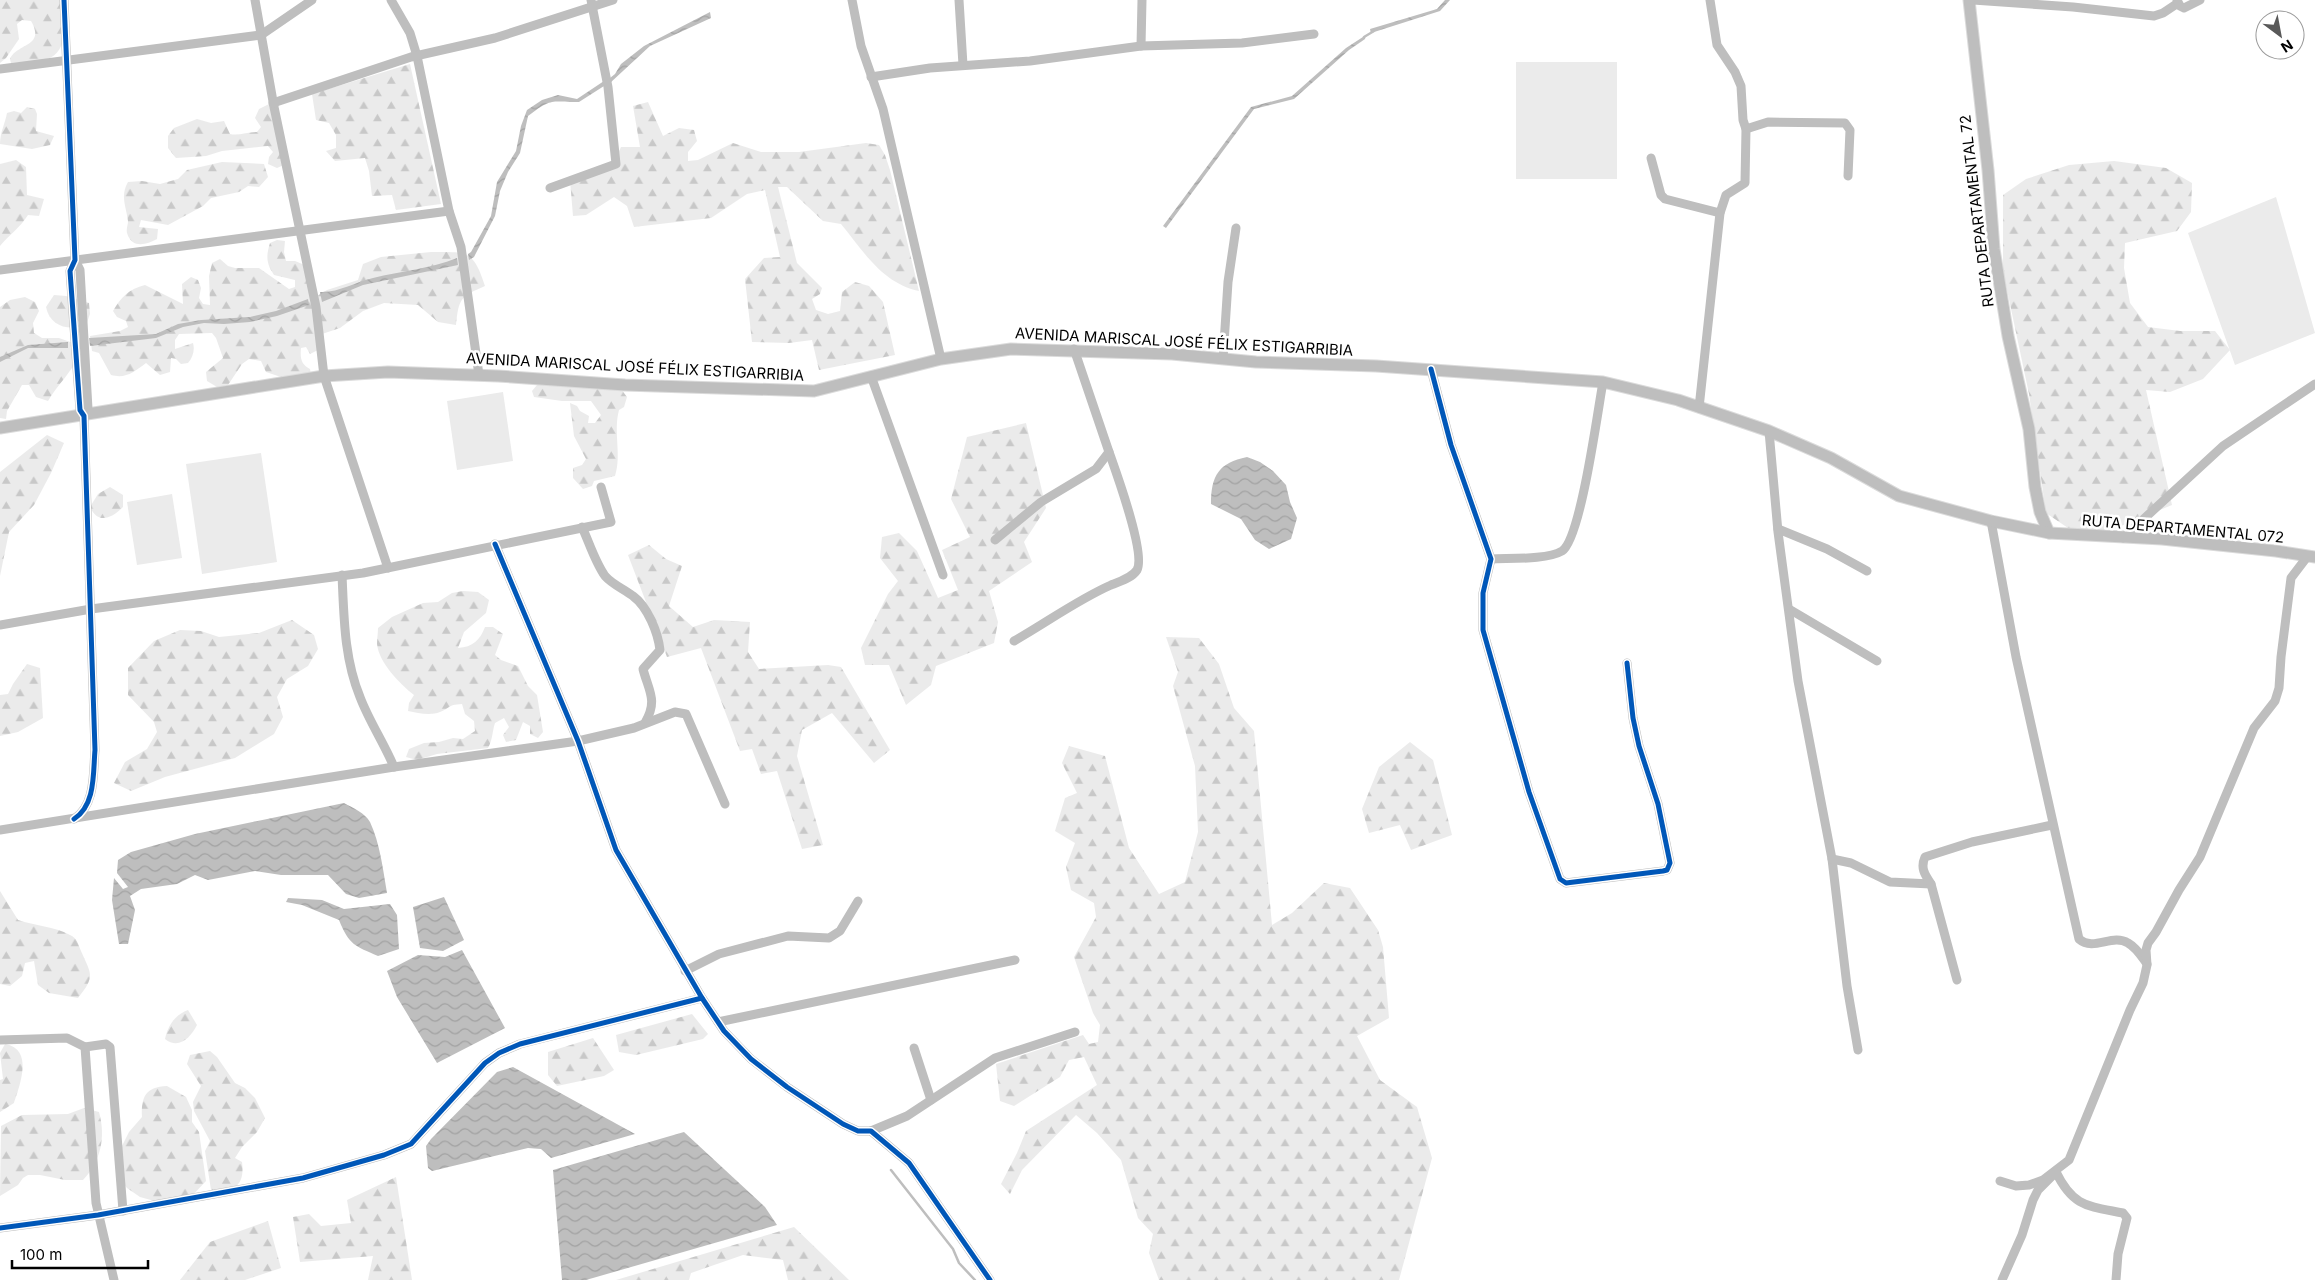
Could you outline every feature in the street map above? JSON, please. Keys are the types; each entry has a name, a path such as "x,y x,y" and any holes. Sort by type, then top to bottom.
{"main road":[{"name":"RUTA DEPARTAMENTAL 72","path":"1969,0 1988,170 1994,249 2005,319 2029,429 2040,512 2049,533"},
{"name":"AVENIDA MARISCAL JOSÉ FÉLIX ESTIGARRIBIA","path":"0,428 324,376 388,372 479,375 625,385 793,391 814,390 941,359 1010,349 1074,349 1172,354 1223,359 1431,369 1603,382 1636,388 1769,431 1831,458 1899,496 1992,521 2049,533"},
{"name":"RUTA DEPARTAMENTAL 072","path":"2049,533 2162,539 2276,551 2311,557"}],"street":[{"path":"64,0 75,260 70,271 88,409 84,416 92,609 95,750 89,800 81,814 74,819"},
{"path":"255,0 298,231 316,307 324,376 388,568"},
{"path":"0,69 261,35 312,0"},
{"path":"391,0 410,33 417,56 449,211 461,247 479,375"},
{"path":"273,103 332,82 417,56 495,38 592,3 613,0"},
{"path":"852,0 861,46 883,109 941,359"},
{"path":"959,0 963,65"},
{"path":"1141,46 1142,0"},
{"path":"1699,408 1720,212 1726,195 1745,183 1746,128 1743,120 1741,86 1735,72 1717,45 1710,0"},
{"path":"1973,0 2073,7 2154,16 2163,13 2177,2 2184,8 2200,0"},
{"path":"550,188 616,164 608,87 592,3"},
{"path":"871,77 963,65 1030,61 1141,46 1242,43 1314,34"},
{"path":"1746,128 1768,122 1846,123 1850,130 1848,176"},
{"path":"1651,158 1661,195 1665,199 1720,212"},
{"path":"0,270 449,211"},
{"path":"1223,359 1228,282 1236,228"},
{"path":"1014,641 1104,588 1133,575 1137,569 1139,558 1125,497 1074,349"},
{"path":"1431,369 1451,445 1491,559 1483,594 1483,630 1529,792 1560,879 1566,883 1662,871 1666,870 1670,862 1658,804 1635,728 1627,663"},
{"path":"871,376 943,575"},
{"path":"1491,559 1549,556 1561,552 1567,547 1578,513 1595,442 1603,382"},
{"path":"2123,538 2223,446 2315,384"},
{"path":"1769,431 1778,530 1798,681 1832,859 1847,986 1858,1050"},
{"path":"995,540 1041,502 1096,469 1109,452"},
{"path":"0,625 92,609 388,568 495,544 611,522 601,487"},
{"path":"1992,521 2016,657 2078,939 2083,943 2092,945 2115,940 2127,942 2136,950 2147,965"},
{"path":"582,527 605,575 617,586 634,596 644,606 659,643 660,650 643,669 652,694 652,710 646,723"},
{"path":"1778,530 1827,549 1867,571"},
{"path":"495,544 578,741 616,850 702,998 718,1022 751,1059 787,1087 843,1124 858,1131 871,1131 907,1116 995,1058 1076,1032"},
{"path":"2002,1280 2022,1235 2038,1190 2069,1160 2130,1010 2143,983 2147,965 2146,950 2148,942 2156,932 2200,857 2254,728 2275,701 2280,681 2281,657 2291,578 2311,557"},
{"path":"342,575 348,660 360,698 384,743 394,767"},
{"path":"1789,609 1877,661"},
{"path":"0,830 394,767 578,741 615,733 676,712 686,714 725,804"},
{"path":"1957,980 1931,884 1923,872 1922,864 1925,857 1972,842 2052,825"},
{"path":"1832,859 1851,862 1890,882 1931,884"},
{"path":"686,971 719,954 788,936 829,938 840,931 858,901"},
{"path":"718,1022 1015,960"},
{"path":"0,1228 123,1211 303,1178 384,1155 411,1144 485,1063 499,1052 520,1044 702,998"},
{"path":"0,1040 68,1038 84,1048 106,1044 110,1047 123,1211"},
{"path":"84,1048 98,1215 114,1280"},
{"path":"914,1048 931,1100"},
{"path":"871,1131 909,1163 990,1280"},
{"path":"2000,1181 2016,1186 2029,1185 2056,1172"},
{"path":"2056,1172 2066,1192 2078,1203 2123,1213 2127,1218 2118,1254 2116,1280"}],"green space":[{"path":"0,0 64,0 65,25 59,50 47,59 11,63 10,59 14,54 29,44 35,36 35,29 31,21 22,20 17,24 19,39 6,58 0,63"},
{"path":"1516,62 1617,62 1617,179 1516,179"},
{"path":"410,64 441,204 396,210 392,195 372,196 369,171 365,158 335,161 326,151 336,148 336,135 329,123 316,120 312,94"},
{"path":"648,102 663,136 679,128 694,130 697,141 688,152 688,161 698,160 733,143 761,152 799,152 866,143 879,145 890,170 919,291 906,287 884,274 841,224 823,221 787,187 778,187 797,263 822,288 820,294 812,299 816,310 828,314 840,311 842,292 855,282 869,286 883,302 895,355 819,370 812,340 789,343 752,342 745,279 764,258 780,257 765,190 747,194 711,218 634,227 627,206 614,197 586,215 573,216 570,180 602,172 612,163 621,147 640,147 633,106"},
{"path":"269,104 276,107 286,164 277,168 268,164 269,157 273,152 268,146 222,151 206,156 176,158 168,148 168,136 174,128 197,119 211,123 224,121 230,134 257,132 261,127 255,118 259,109"},
{"path":"27,107 35,109 37,114 36,131 54,136 50,145 32,149 0,144 7,113 14,111 21,113"},
{"path":"16,160 26,167 27,195 44,199 39,216 28,215 22,224 0,246 0,164"},
{"path":"2114,161 2166,168 2192,183 2191,212 2177,231 2125,243 2124,268 2130,303 2148,327 2180,331 2215,331 2230,350 2203,379 2170,392 2146,390 2172,505 2104,533 2068,528 2046,513 2029,394 2003,271 2003,195 2026,179 2069,165"},
{"path":"222,162 264,164 268,177 259,187 248,186 239,192 211,198 203,206 168,225 141,220 139,227 158,229 157,239 144,244 132,242 127,232 128,221 124,197 128,182 142,181 160,184 178,179 187,170"},
{"path":"2276,197 2315,333 2235,365 2188,233"},
{"path":"277,240 285,241 284,252 286,261 295,261 307,266 318,350 310,354 306,347 301,348 301,355 303,363 310,369 311,375 281,377 266,372 261,361 249,359 242,364 228,385 217,387 207,381 206,372 223,358 216,338 212,333 179,334 175,340 175,349 193,343 192,356 188,363 181,364 176,359 171,358 170,372 160,375 146,363 134,372 126,375 111,375 99,353 92,351 90,336 120,331 128,327 126,321 117,317 113,311 126,294 139,287 145,285 183,304 182,284 191,277 198,280 201,288 199,298 203,304 210,305 209,276 212,263 220,259 228,266 235,268 259,268 289,289 295,287 295,280 274,275 269,267 267,256 270,243"},
{"path":"431,252 453,252 467,255 477,265 481,274 485,286 470,293 462,300 458,309 456,325 438,322 418,305 384,303 363,311 340,328 322,334 315,297 327,290 358,280 363,264 381,257"},
{"path":"54,295 66,296 89,303 90,314 86,325 73,328 56,323 48,314 46,307"},
{"path":"25,297 35,302 39,311 33,323 34,333 42,338 59,338 76,344 80,353 48,401 36,397 29,385 22,385 7,411 6,419 0,418 0,307 10,300"},
{"path":"571,384 621,389 627,397 624,407 619,410 617,418 618,460 615,476 594,481 592,486 583,489 573,478 573,468 582,465 586,459 574,436 570,403 589,416 588,423 595,423 601,415 591,401 562,401 534,397 532,391 537,385"},
{"path":"503,392 513,461 457,470 447,401"},
{"path":"1026,423 1046,508 1024,542 1032,562 989,591 998,622 994,643 936,666 931,685 906,705 889,665 865,665 861,648 888,594 898,581 880,558 882,537 899,533 917,551 938,598 958,590 942,550 970,537 951,499 967,437"},
{"path":"47,435 64,443 34,505 9,532 0,576 0,472"},
{"path":"261,453 277,562 202,574 186,464"},
{"path":"110,487 123,495 123,507 110,517 101,518 93,513 90,507 98,494"},
{"path":"172,494 182,558 137,565 127,502"},
{"path":"649,545 666,559 682,566 669,606 693,627 714,620 750,622 748,652 759,669 828,665 841,667 890,750 874,763 832,713 802,730 797,756 823,845 802,849 777,771 761,774 752,749 740,751 701,648 667,657 628,555"},
{"path":"463,591 478,592 489,600 486,613 464,632 458,648 475,642 481,636 485,627 493,627 503,634 495,655 501,660 518,666 528,686 537,695 543,732 538,738 530,734 530,726 523,722 516,740 506,742 503,735 509,727 504,718 495,723 488,748 437,754 417,760 406,757 409,749 424,743 439,742 453,738 463,739 475,731 474,721 465,714 462,704 451,706 443,711 432,714 408,711 409,703 414,695 386,666 377,644 378,628 392,617 423,603 438,602 452,593"},
{"path":"292,620 314,635 318,649 308,666 287,679 277,697 283,717 274,734 235,758 165,777 131,791 114,783 125,762 147,749 157,732 154,722 128,695 128,668 154,641 180,630 201,631 219,637 259,633"},
{"path":"1166,637 1199,638 1219,664 1234,708 1254,731 1272,925 1292,913 1324,883 1350,888 1378,930 1383,947 1389,1018 1357,1036 1380,1080 1417,1107 1432,1158 1399,1280 1159,1280 1149,1253 1153,1234 1138,1218 1121,1160 1097,1133 1076,1115 1022,1170 1010,1194 1001,1184 1026,1131 1097,1085 1084,1057 1069,1060 1060,1077 1014,1106 1000,1101 996,1064 1083,1035 1089,1044 1098,1042 1100,1025 1093,1013 1074,957 1096,917 1094,903 1071,890 1066,867 1075,843 1055,831 1065,798 1077,793 1062,763 1069,746 1105,756 1129,848 1159,894 1185,882 1198,832 1195,766 1173,686 1178,672"},
{"path":"27,664 40,668 43,718 18,732 0,736 0,695 8,694"},
{"path":"1410,742 1433,760 1452,835 1411,850 1400,825 1369,833 1362,809 1379,767"},
{"path":"0,891 18,920 64,932 76,940 90,975 84,991 78,998 49,993 38,985 34,961 25,963 22,976 10,986 0,984"},
{"path":"188,1010 197,1025 188,1038 180,1043 170,1042 165,1039 173,1021"},
{"path":"692,1014 708,1034 703,1039 636,1055 619,1052 616,1035"},
{"path":"593,1038 614,1070 604,1076 557,1086 548,1075 548,1052"},
{"path":"5,1044 14,1047 19,1053 23,1069 14,1103 0,1112 0,1080 3,1079 0,1053"},
{"path":"210,1051 217,1057 235,1083 245,1088 255,1098 265,1118 257,1132 242,1147 235,1158 242,1162 243,1170 240,1182 232,1189 219,1191 211,1190 205,1151 210,1141 194,1111 193,1102 201,1086 187,1064 190,1055"},
{"path":"167,1086 186,1097 192,1110 192,1122 199,1132 206,1181 189,1199 158,1202 140,1197 121,1181 121,1148 129,1132 142,1117 146,1094 154,1088"},
{"path":"84,1108 99,1112 102,1139 98,1157 83,1180 65,1180 40,1175 28,1175 18,1185 0,1196 1,1126 22,1115 68,1114"},
{"path":"396,1177 412,1280 368,1280 373,1256 300,1262 293,1217 309,1214 321,1226 351,1223 347,1200"},
{"path":"268,1221 281,1268 245,1280 180,1280 210,1242"},
{"path":"794,1227 849,1280 788,1280 783,1260 743,1255 691,1273 689,1280 616,1280"}],"water":[{"path":"1445,0 1450,0 1440,11 1371,33 1370,29 1437,9"},
{"path":"710,12 711,18 650,46 610,83 610,78 621,64 644,46"},
{"path":"1366,35 1365,39 1349,50 1294,99 1254,109 1166,228 1163,226 1251,107 1292,96 1346,48"},
{"path":"604,81 604,86 579,102 557,101 548,103 528,116 520,153 508,172 500,191 495,216 474,257 469,260 468,254 471,252 491,216 497,182 516,151 521,126 527,110 542,100 558,95 577,99"},
{"path":"457,258 458,265 363,285 322,302 320,292 333,291 373,278 447,262"},
{"path":"308,299 309,305 277,316 250,322 204,323 183,327 156,338 90,346 89,338 156,334 178,324 201,320 250,317 276,311"},
{"path":"68,342 68,348 28,348 0,362 0,357 28,345"},
{"path":"1247,457 1260,462 1273,471 1286,485 1290,502 1297,518 1291,539 1269,549 1255,540 1241,519 1211,504 1211,494 1218,472 1230,463"},
{"path":"344,803 362,813 370,822 379,848 387,893 359,898 346,894 328,875 281,875 255,871 208,880 195,875 177,884 141,889 130,896 135,910 128,944 119,944 112,900 114,878 123,889 128,887 117,873 118,860 131,852 195,834"},
{"path":"444,897 464,940 443,951 420,948 413,907"},
{"path":"288,898 322,900 344,909 390,904 397,915 399,949 378,956 364,950 350,940 339,920 302,905 286,902"},
{"path":"462,950 505,1028 437,1063 397,997 387,971 418,955 445,957"},
{"path":"513,1067 635,1134 551,1158 541,1149 528,1148 432,1171 428,1168 426,1146 431,1139 497,1072"},
{"path":"684,1132 765,1207 777,1225 586,1280 562,1280 553,1170"}],"waterway":[{"path":"1364,37 1374,31"},
{"path":"891,1170 953,1249 959,1263 975,1280"}],"cycle path":[{"path":"64,0 75,260 70,271 80,410 84,416 95,750 90,797 81,813 74,819"},
{"path":"1431,369 1451,445 1491,559 1483,593 1483,630 1529,792 1560,879 1566,883 1663,871 1667,870 1670,863 1658,804 1639,746 1633,718 1627,663"},
{"path":"495,544 578,741 616,850 702,998 724,1031 751,1059 787,1087 843,1124 858,1131 871,1131 909,1163 990,1280"},
{"path":"0,1228 98,1215 303,1178 384,1155 411,1144 485,1063 499,1053 520,1044 702,998"}]}
